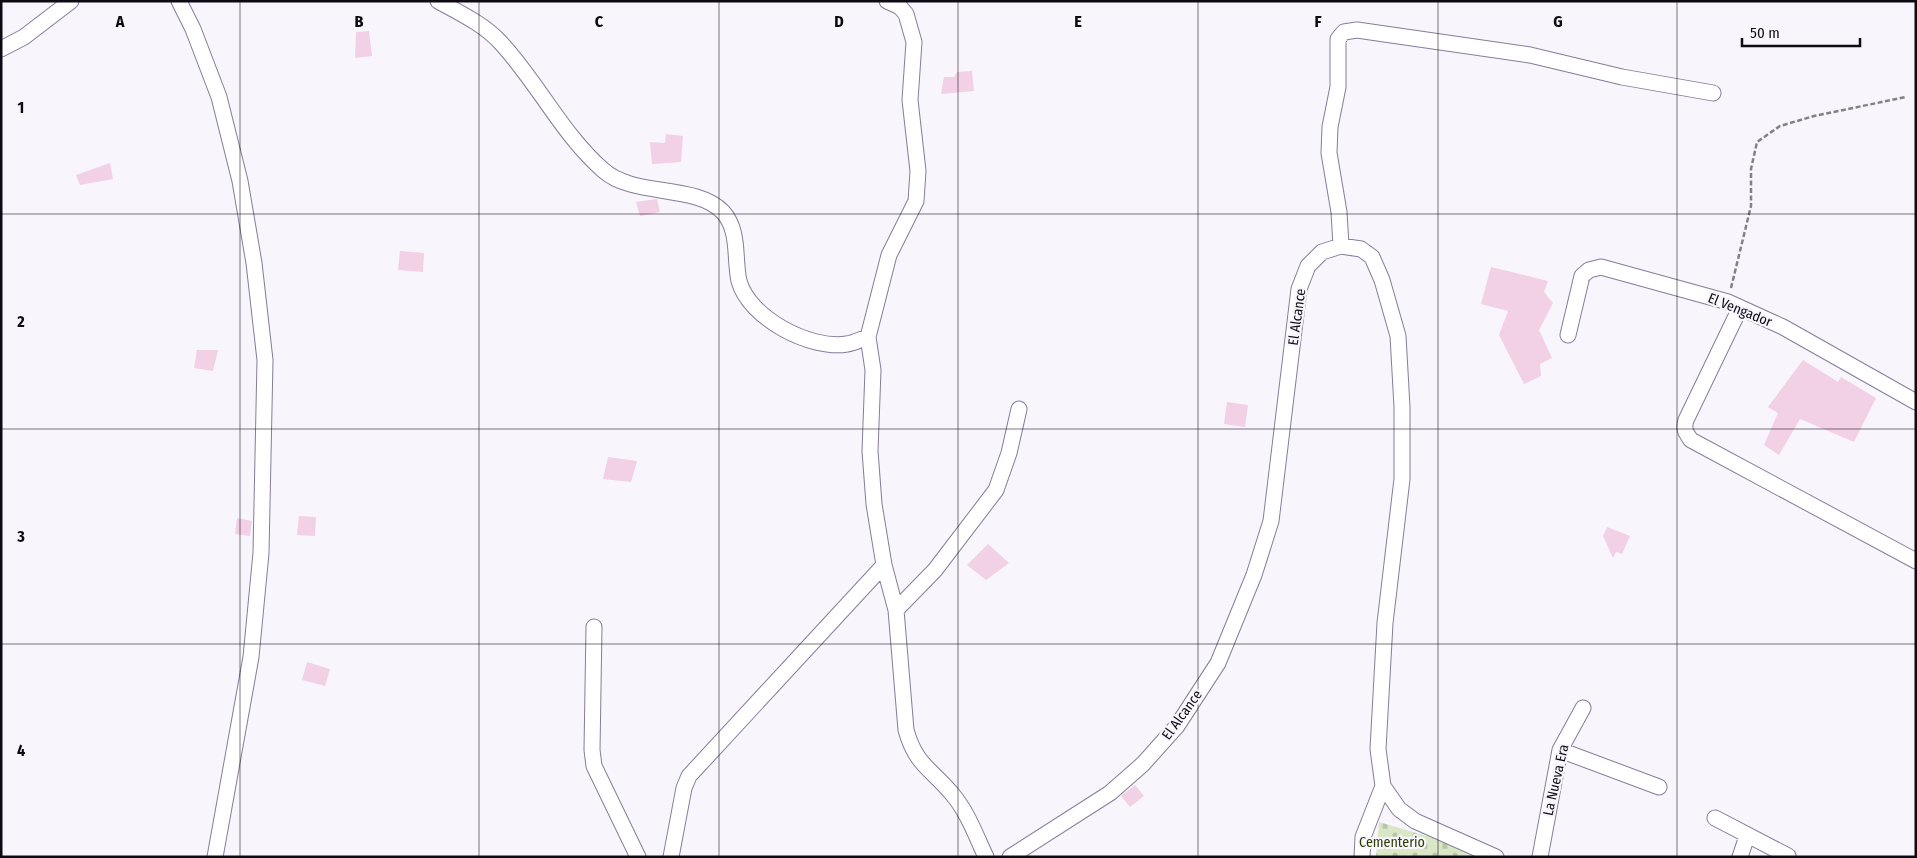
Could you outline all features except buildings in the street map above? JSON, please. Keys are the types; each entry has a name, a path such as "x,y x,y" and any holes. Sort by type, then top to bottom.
{"street":[{"path":"1,49 24,38 71,1"},
{"path":"179,1 193,30 219,97 240,181 254,263 265,360 261,553 251,657 215,857"},
{"path":"438,1 474,22 501,42 558,121 604,171 625,184 685,194 723,212 732,227 739,282 751,304 772,323 793,334 816,342 846,344 868,337"},
{"path":"887,1 900,7 906,14 914,42 910,100 918,171 916,201 890,255 868,337 873,370 870,451 874,504 884,565 896,610 906,730 911,748 918,761 954,796 986,857"},
{"path":"1496,857 1415,822 1399,809 1383,786 1378,750 1385,632 1402,479 1402,407 1398,336 1382,280 1372,257 1361,249 1341,246 1339,212 1329,153 1330,127 1338,87 1338,39 1344,32 1357,30 1530,55 1622,78 1713,93"},
{"name":"El Alcance","path":"1010,857 1110,793 1143,764 1177,726 1218,663 1254,575 1271,521 1300,289 1308,266 1322,252 1341,246"},
{"name":"El Vengador","path":"1568,336 1582,276 1589,270 1601,267 1734,305 1783,327 1916,402"},
{"path":"1734,305 1684,426 1691,440 1916,562"},
{"path":"896,610 935,570 996,490 1009,453 1019,409"},
{"path":"671,857 684,788 690,776 884,565"},
{"path":"594,626 592,750 594,766 638,857"},
{"name":"La Nueva Era","path":"1540,857 1560,750 1583,708"},
{"path":"1560,750 1659,787"},
{"path":"1362,857 1363,837 1383,786"},
{"path":"1715,818 1788,856"},
{"path":"1740,857 1747,836"}],"path":[{"path":"1734,305 1751,206 1751,169 1757,142 1780,126 1814,116 1906,97"}],"green space":[{"name":"Cementerio","path":"1379,822 1468,848 1486,857 1376,857"}]}
